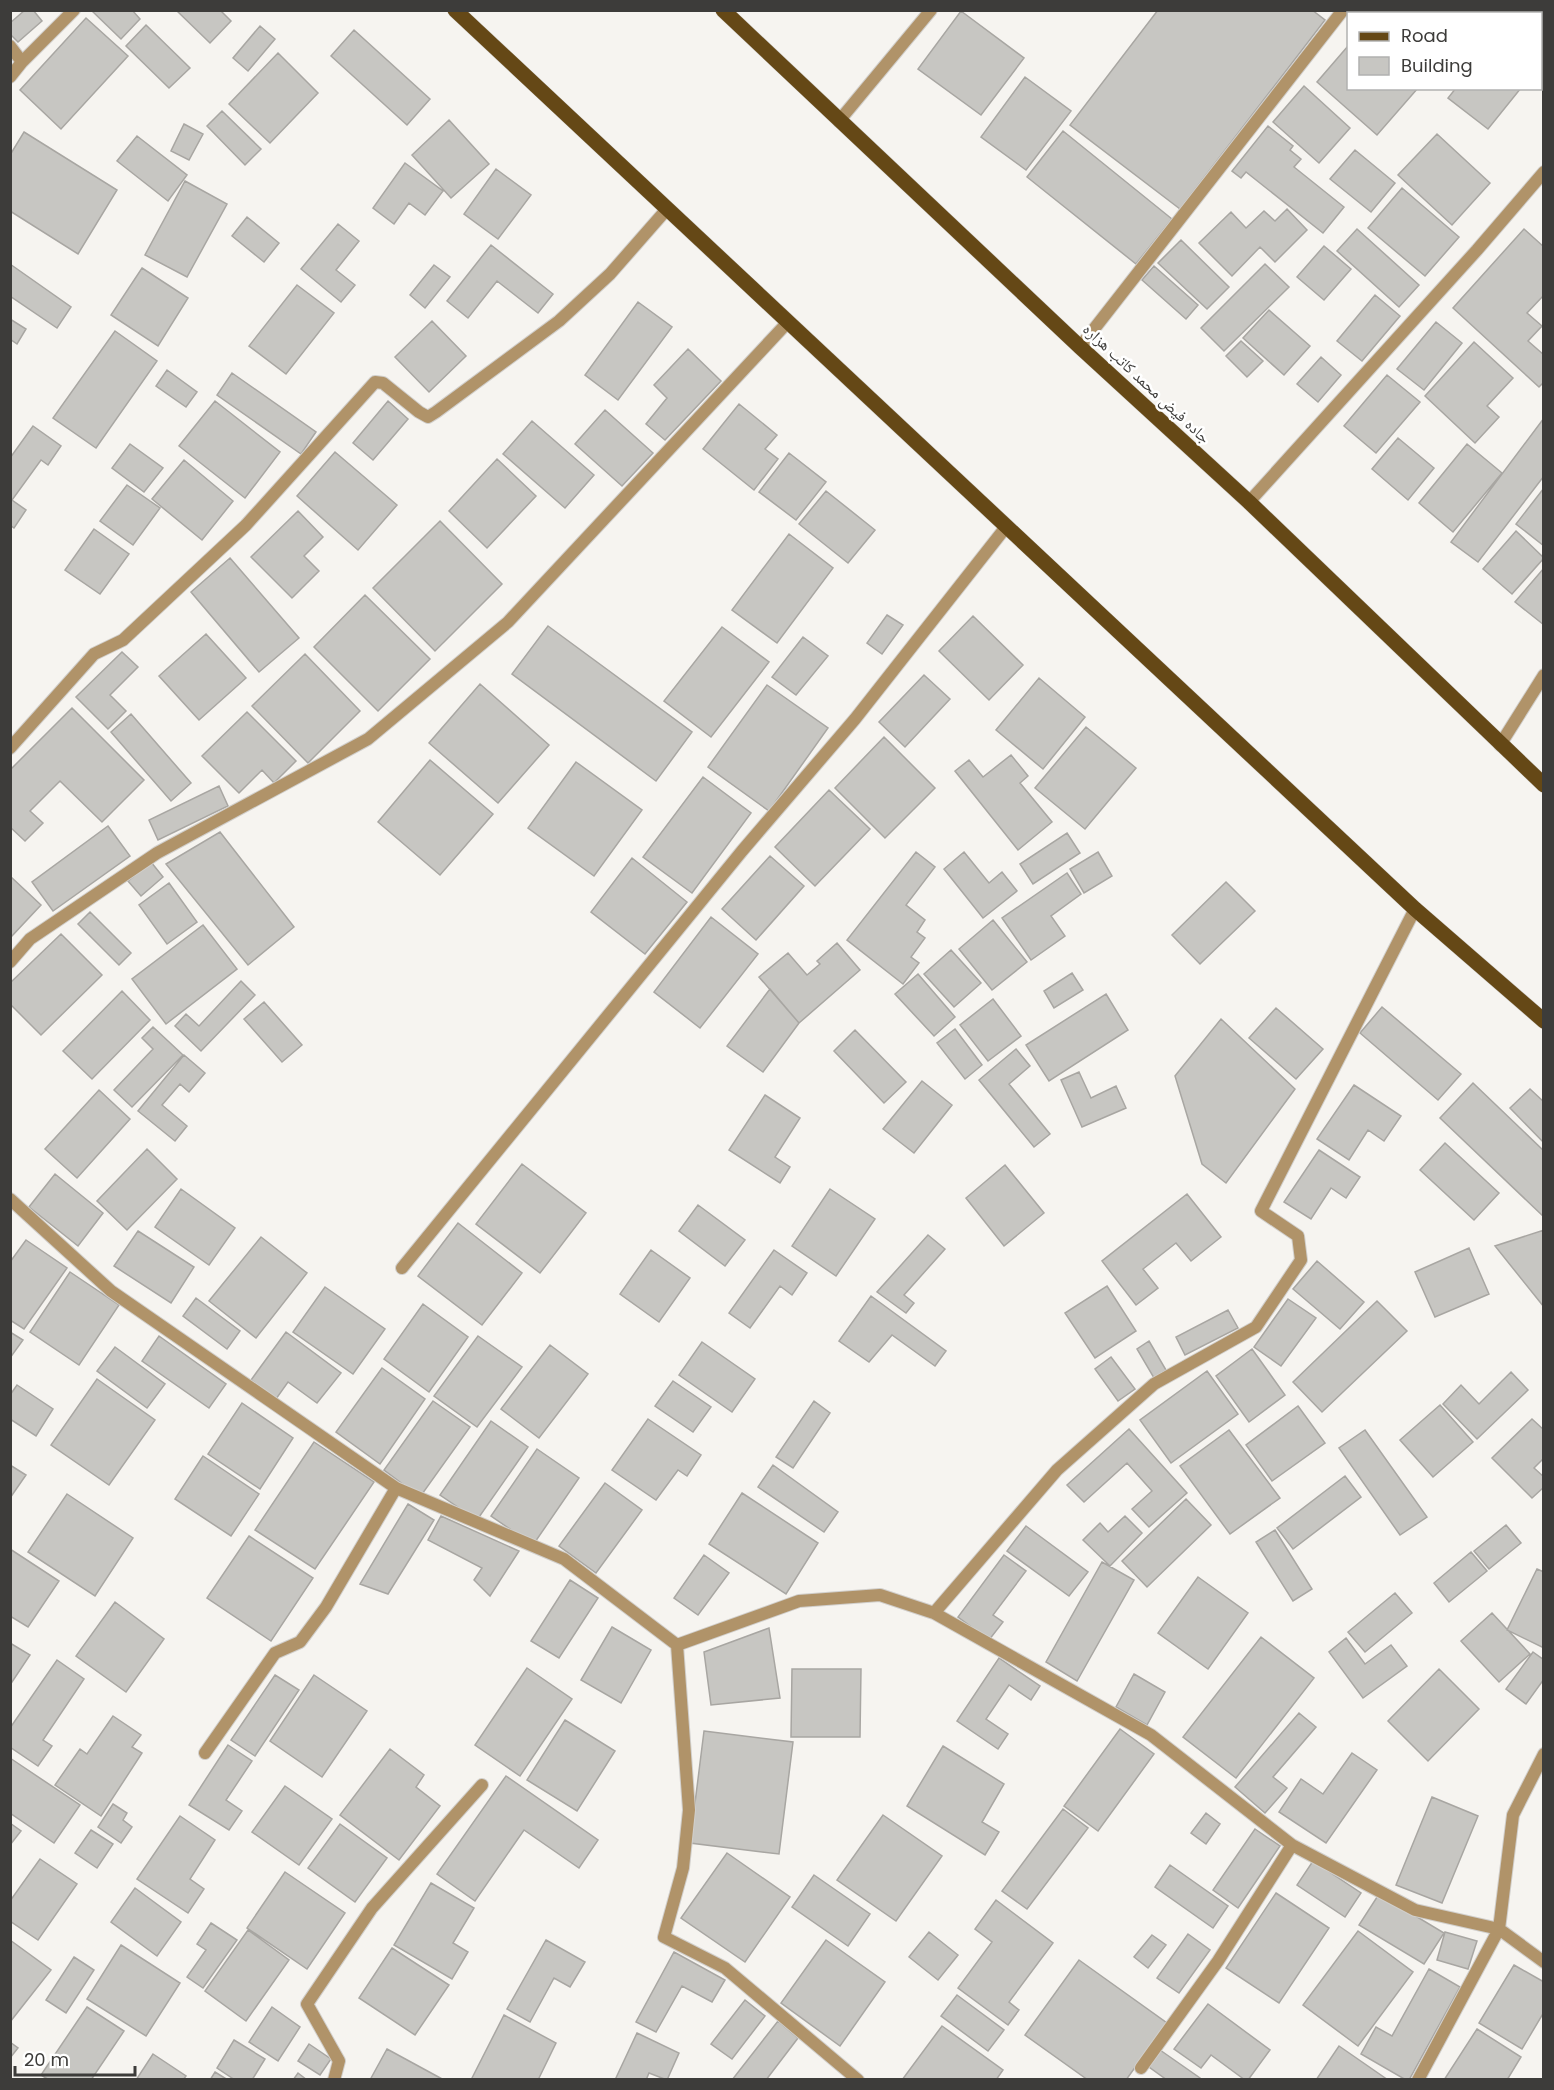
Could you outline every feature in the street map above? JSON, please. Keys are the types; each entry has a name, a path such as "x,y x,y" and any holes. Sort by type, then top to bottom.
{"main road":[{"path":"455,10 1415,909 1544,1021"},
{"name":"جاده فیض محمد کاتب هزاره","path":"723,10 1080,347 1250,502 1544,786"}],"street":[{"path":"10,77 74,10"},
{"path":"839,121 931,10"},
{"path":"1080,347 1343,10"},
{"path":"10,46 22,62"},
{"path":"1250,502 1477,250 1544,172"},
{"path":"10,748 94,654 123,640 246,525 375,382 383,383 428,417 559,321 610,274 667,210"},
{"path":"10,962 30,939 156,853 368,739 508,622 788,322"},
{"path":"402,1268 742,851 855,719 1006,527"},
{"path":"1500,745 1544,675"},
{"path":"934,1613 1057,1470 1154,1384 1256,1327 1279,1294 1301,1260 1298,1236 1261,1210 1415,909"},
{"path":"10,1199 111,1291 396,1488 564,1559 677,1645 689,1810 683,1868 664,1938 724,1968 858,2079"},
{"path":"205,1753 275,1653 300,1642 326,1607 396,1488"},
{"path":"677,1645 799,1601 880,1595 934,1613 1151,1735 1292,1845 1415,1910 1499,1929 1544,1962"},
{"path":"1418,2079 1499,1929 1513,1815 1544,1754"},
{"path":"334,2079 339,2061 307,2004 372,1908 482,1785"},
{"path":"1141,2068 1218,1960 1292,1845"}],"building":[{"path":"25,10 33,10 42,21 18,42 10,34 10,23"},
{"path":"91,10 132,10 140,19 121,39"},
{"path":"176,10 220,10 231,21 210,43"},
{"path":"1158,10 1312,10 1325,20 1180,209 1070,125"},
{"path":"1388,10 1472,10 1470,12 1390,12"},
{"path":"961,11 1024,58 981,115 918,69"},
{"path":"86,18 128,56 61,129 20,90"},
{"path":"146,25 190,68 169,88 126,46"},
{"path":"260,26 275,39 248,71 233,58"},
{"path":"354,30 430,99 407,125 331,56"},
{"path":"1347,47 1347,90 1416,90 1377,135 1317,82"},
{"path":"278,53 318,93 270,143 229,104"},
{"path":"1025,77 1071,111 1026,170 981,137"},
{"path":"1304,86 1350,128 1319,163 1273,122"},
{"path":"1454,90 1519,90 1488,129 1448,98"},
{"path":"222,111 261,149 245,165 207,126"},
{"path":"449,120 489,164 451,198 412,155"},
{"path":"184,124 203,134 189,160 171,151"},
{"path":"1268,126 1293,146 1290,150 1301,159 1294,167 1344,207 1323,233 1246,172 1241,178 1232,171"},
{"path":"1063,131 1172,219 1136,264 1027,177"},
{"path":"24,132 117,190 78,254 10,211 10,155"},
{"path":"1437,134 1490,183 1452,225 1398,175"},
{"path":"137,136 187,175 168,201 117,161"},
{"path":"1355,150 1395,183 1371,212 1330,179"},
{"path":"405,163 443,191 425,215 409,203 394,224 373,208"},
{"path":"496,169 531,195 498,239 464,214"},
{"path":"185,181 227,204 187,277 145,255"},
{"path":"1402,188 1459,237 1425,276 1368,228"},
{"path":"1287,209 1307,230 1275,262 1260,247 1232,276 1199,243 1231,212 1246,228 1264,211 1275,221"},
{"path":"247,217 279,243 264,262 232,236"},
{"path":"338,224 359,241 336,270 355,285 341,302 301,269"},
{"path":"1357,229 1419,285 1399,307 1337,251"},
{"path":"1524,229 1544,247 1544,295 1527,313 1542,326 1528,341 1544,355 1544,382 1539,387 1453,308"},
{"path":"1181,240 1229,287 1207,309 1158,263"},
{"path":"491,245 553,294 538,313 497,281 468,318 447,301"},
{"path":"1324,246 1351,269 1324,300 1297,277"},
{"path":"10,264 71,307 57,328 10,296"},
{"path":"1265,264 1289,287 1224,351 1201,328"},
{"path":"434,265 450,277 425,308 410,295"},
{"path":"1154,266 1198,305 1186,319 1142,280"},
{"path":"142,268 188,298 158,346 111,315"},
{"path":"297,285 334,313 286,374 249,346"},
{"path":"1375,295 1400,316 1362,361 1337,341"},
{"path":"638,302 672,327 618,400 585,375"},
{"path":"1269,310 1310,346 1284,375 1243,338"},
{"path":"10,319 26,329 17,344 10,339"},
{"path":"432,321 466,356 429,392 395,357"},
{"path":"1436,322 1462,343 1424,390 1397,369"},
{"path":"115,331 157,361 96,448 53,418"},
{"path":"1241,341 1263,361 1247,377 1226,356"},
{"path":"1474,342 1513,378 1487,406 1499,417 1475,443 1425,396"},
{"path":"688,349 721,381 665,440 646,424 667,398 654,385"},
{"path":"1321,357 1341,375 1318,402 1297,384"},
{"path":"167,370 197,392 186,407 156,386"},
{"path":"232,373 316,432 301,454 217,395"},
{"path":"1387,375 1420,402 1376,453 1344,426"},
{"path":"215,401 280,452 245,498 179,446"},
{"path":"388,401 408,419 373,460 353,443"},
{"path":"739,404 777,435 765,449 778,459 754,490 703,449"},
{"path":"605,410 653,453 622,486 575,444"},
{"path":"1544,418 1544,476 1478,562 1451,542"},
{"path":"532,421 594,475 565,508 503,454"},
{"path":"33,426 61,446 48,465 41,460 12,500 26,510 14,528 10,525 10,458"},
{"path":"1398,438 1434,468 1408,500 1372,469"},
{"path":"130,444 163,468 144,492 112,468"},
{"path":"1467,444 1502,473 1453,532 1419,503"},
{"path":"335,452 397,505 358,550 297,496"},
{"path":"789,453 826,482 796,520 759,492"},
{"path":"497,459 536,496 487,548 449,511"},
{"path":"184,460 233,501 202,540 152,499"},
{"path":"127,485 160,508 133,545 100,521"},
{"path":"1544,488 1544,546 1516,524"},
{"path":"826,491 875,530 848,563 799,524"},
{"path":"298,511 323,537 304,556 319,571 292,598 251,557"},
{"path":"440,521 502,584 435,651 373,588"},
{"path":"94,529 129,554 100,594 65,570"},
{"path":"1516,531 1544,558 1512,594 1483,569"},
{"path":"789,534 833,568 777,643 732,610"},
{"path":"230,558 299,638 259,672 191,592"},
{"path":"1544,568 1544,625 1515,602"},
{"path":"365,595 430,659 378,711 314,647"},
{"path":"887,615 903,625 882,654 867,643"},
{"path":"973,616 1023,665 989,700 939,651"},
{"path":"548,626 692,732 656,781 512,674"},
{"path":"722,627 769,662 711,737 664,701"},
{"path":"206,634 246,678 199,720 159,676"},
{"path":"803,637 828,656 796,695 772,677"},
{"path":"122,652 138,667 110,695 126,711 108,729 76,697"},
{"path":"305,654 360,711 308,763 252,706"},
{"path":"924,675 950,699 905,747 879,722"},
{"path":"1039,678 1085,717 1043,769 996,730"},
{"path":"480,684 549,745 498,803 429,743"},
{"path":"767,685 828,728 769,811 708,767"},
{"path":"72,708 144,780 102,822 60,781 30,811 43,823 25,841 10,827 10,770"},
{"path":"247,712 296,761 274,783 262,770 239,793 202,756"},
{"path":"131,714 191,783 171,801 111,732"},
{"path":"1086,727 1136,768 1085,829 1035,788"},
{"path":"884,737 935,788 885,838 835,788"},
{"path":"1011,755 1028,776 1020,783 1052,822 1018,850 955,771 969,760 983,777"},
{"path":"430,760 493,814 440,875 378,822"},
{"path":"576,762 642,810 594,876 528,828"},
{"path":"703,777 751,813 692,893 643,857"},
{"path":"219,786 228,806 158,840 149,820"},
{"path":"829,790 870,829 815,886 775,847"},
{"path":"108,826 130,856 53,911 32,882"},
{"path":"220,832 294,927 248,965 166,864"},
{"path":"1067,833 1080,853 1033,884 1020,864"},
{"path":"916,852 935,867 906,905 925,920 917,932 925,938 911,957 919,963 903,984 847,940"},
{"path":"964,852 989,883 1002,872 1017,891 983,918 944,869"},
{"path":"1098,852 1112,876 1084,893 1070,869"},
{"path":"770,856 804,886 756,940 722,909"},
{"path":"632,858 687,902 645,954 591,912"},
{"path":"151,862 163,877 141,896 128,881"},
{"path":"1067,873 1081,894 1051,916 1065,936 1031,960 1002,918"},
{"path":"10,876 41,905 10,938"},
{"path":"1226,882 1255,911 1200,964 1172,935"},
{"path":"169,883 197,922 167,944 139,905"},
{"path":"90,912 131,953 119,965 78,924"},
{"path":"711,917 758,954 700,1028 654,992"},
{"path":"993,920 1027,962 992,990 959,949"},
{"path":"203,925 237,969 166,1024 132,979"},
{"path":"61,934 102,975 41,1035 10,1004 10,983"},
{"path":"837,943 860,970 799,1023 759,977 788,953 807,975 820,964 817,961"},
{"path":"951,950 981,983 954,1007 924,974"},
{"path":"1072,973 1083,990 1054,1008 1044,991"},
{"path":"918,974 955,1017 934,1036 895,994"},
{"path":"241,981 255,995 201,1051 175,1026 186,1014 199,1026"},
{"path":"770,989 799,1023 763,1072 727,1046"},
{"path":"122,991 150,1020 92,1079 63,1051"},
{"path":"1106,994 1128,1030 1049,1081 1026,1045"},
{"path":"993,999 1021,1036 988,1061 960,1025"},
{"path":"264,1002 302,1045 282,1062 244,1019"},
{"path":"1382,1007 1461,1074 1438,1100 1360,1033"},
{"path":"1276,1008 1323,1049 1296,1079 1249,1038"},
{"path":"1221,1019 1295,1089 1226,1183 1202,1164 1175,1076"},
{"path":"153,1027 183,1055 132,1107 114,1090 153,1049 142,1038"},
{"path":"955,1029 982,1065 965,1079 937,1043"},
{"path":"855,1030 906,1082 884,1103 834,1051"},
{"path":"1016,1049 1030,1066 1009,1084 1050,1134 1034,1147 979,1080"},
{"path":"184,1055 205,1073 189,1092 180,1084 162,1105 187,1126 175,1141 138,1111"},
{"path":"1079,1072 1091,1098 1116,1086 1126,1108 1082,1127 1061,1080"},
{"path":"922,1081 952,1105 914,1153 883,1129"},
{"path":"1473,1083 1544,1151 1544,1217 1440,1118"},
{"path":"1354,1085 1401,1116 1384,1141 1368,1130 1349,1160 1317,1139"},
{"path":"1530,1089 1544,1102 1544,1143 1510,1108"},
{"path":"99,1090 130,1119 77,1178 45,1149"},
{"path":"765,1095 800,1118 775,1157 790,1167 780,1183 729,1150"},
{"path":"1445,1143 1499,1193 1474,1220 1420,1170"},
{"path":"147,1149 177,1179 127,1230 97,1201"},
{"path":"1319,1150 1360,1177 1346,1198 1331,1188 1311,1219 1284,1202"},
{"path":"522,1164 586,1213 540,1273 476,1224"},
{"path":"1005,1165 1044,1213 1004,1246 966,1198"},
{"path":"55,1174 103,1213 78,1246 29,1207"},
{"path":"181,1189 235,1228 209,1265 155,1227"},
{"path":"830,1189 875,1219 836,1276 792,1246"},
{"path":"1187,1194 1221,1237 1191,1261 1176,1243 1143,1269 1158,1288 1136,1305 1102,1261"},
{"path":"698,1205 745,1240 725,1266 679,1231"},
{"path":"458,1223 522,1273 482,1325 418,1276"},
{"path":"1544,1230 1544,1307 1495,1246"},
{"path":"138,1231 194,1267 171,1303 114,1266"},
{"path":"928,1235 945,1249 904,1295 914,1303 906,1313 877,1292"},
{"path":"261,1237 307,1273 256,1338 209,1301"},
{"path":"26,1240 67,1268 24,1329 10,1320 10,1262"},
{"path":"1469,1248 1489,1294 1435,1317 1415,1272"},
{"path":"651,1250 690,1278 659,1322 620,1294"},
{"path":"774,1250 807,1273 792,1295 780,1286 750,1328 729,1313"},
{"path":"1317,1261 1364,1302 1340,1329 1293,1289"},
{"path":"70,1272 119,1305 79,1365 30,1332"},
{"path":"1107,1286 1136,1331 1095,1358 1065,1313"},
{"path":"325,1287 385,1329 353,1374 293,1332"},
{"path":"871,1296 946,1351 935,1366 892,1335 869,1362 839,1341"},
{"path":"196,1298 240,1331 227,1349 183,1316"},
{"path":"1288,1299 1316,1318 1281,1366 1254,1347"},
{"path":"1377,1301 1407,1331 1322,1412 1293,1382"},
{"path":"423,1304 468,1337 429,1392 384,1359"},
{"path":"1228,1310 1238,1328 1185,1355 1176,1337"},
{"path":"10,1332 23,1340 10,1358"},
{"path":"286,1332 341,1373 317,1403 288,1382 276,1399 251,1380"},
{"path":"159,1336 226,1384 209,1408 142,1361"},
{"path":"478,1336 522,1367 477,1427 434,1396"},
{"path":"1149,1341 1166,1370 1154,1378 1137,1349"},
{"path":"702,1342 755,1379 732,1412 679,1375"},
{"path":"550,1345 588,1374 539,1438 501,1409"},
{"path":"115,1347 165,1384 147,1408 97,1371"},
{"path":"1252,1349 1285,1395 1249,1422 1216,1376"},
{"path":"1111,1357 1135,1389 1118,1401 1095,1369"},
{"path":"382,1368 425,1399 380,1464 336,1432"},
{"path":"1207,1371 1238,1414 1171,1463 1140,1420"},
{"path":"1511,1372 1528,1390 1477,1439 1443,1404 1461,1385 1479,1404"},
{"path":"97,1379 155,1420 109,1485 51,1445"},
{"path":"673,1381 711,1407 693,1432 655,1406"},
{"path":"17,1385 53,1409 36,1436 10,1419 10,1395"},
{"path":"433,1401 470,1427 420,1497 384,1470"},
{"path":"814,1401 830,1413 793,1468 776,1457"},
{"path":"242,1403 293,1438 260,1489 208,1454"},
{"path":"1440,1405 1473,1442 1433,1477 1400,1440"},
{"path":"1298,1406 1325,1443 1272,1481 1246,1445"},
{"path":"648,1419 701,1455 687,1476 678,1470 656,1500 612,1470"},
{"path":"1532,1419 1544,1430 1544,1458 1534,1468 1544,1477 1544,1487 1532,1498 1492,1458"},
{"path":"491,1421 528,1447 477,1520 440,1495"},
{"path":"1129,1429 1187,1493 1149,1527 1132,1509 1152,1491 1127,1463 1084,1502 1067,1485"},
{"path":"1229,1430 1280,1498 1230,1534 1180,1466"},
{"path":"1365,1430 1427,1517 1400,1535 1339,1448"},
{"path":"314,1442 374,1482 315,1569 255,1530"},
{"path":"537,1449 579,1478 533,1545 491,1516"},
{"path":"203,1456 259,1494 231,1536 175,1499"},
{"path":"10,1465 26,1475 10,1498"},
{"path":"773,1465 838,1512 824,1532 758,1487"},
{"path":"1345,1476 1361,1497 1293,1549 1277,1528"},
{"path":"605,1483 642,1510 596,1573 559,1546"},
{"path":"742,1493 818,1543 786,1594 709,1544"},
{"path":"67,1494 133,1538 95,1596 28,1552"},
{"path":"1186,1499 1211,1525 1147,1587 1122,1561"},
{"path":"408,1504 434,1520 388,1594 360,1584"},
{"path":"441,1516 519,1551 490,1596 474,1580 482,1568 428,1540"},
{"path":"1125,1516 1142,1533 1110,1566 1083,1540 1100,1523 1108,1532"},
{"path":"1506,1525 1521,1543 1489,1569 1474,1551"},
{"path":"1026,1526 1088,1572 1069,1596 1007,1551"},
{"path":"1275,1530 1312,1589 1293,1601 1256,1542"},
{"path":"249,1536 313,1578 271,1641 207,1598"},
{"path":"10,1549 59,1581 28,1627 10,1616"},
{"path":"1471,1552 1487,1571 1449,1602 1434,1583"},
{"path":"704,1555 729,1573 698,1615 674,1598"},
{"path":"1004,1555 1026,1571 993,1615 1003,1622 989,1640 958,1617"},
{"path":"1102,1562 1134,1580 1077,1681 1046,1662"},
{"path":"1537,1569 1544,1572 1544,1648 1507,1630"},
{"path":"1198,1577 1248,1613 1208,1669 1158,1633"},
{"path":"570,1580 598,1598 559,1658 531,1641"},
{"path":"1395,1593 1412,1613 1365,1652 1348,1632"},
{"path":"115,1602 164,1639 126,1692 76,1656"},
{"path":"1492,1613 1530,1654 1499,1682 1461,1641"},
{"path":"612,1627 651,1650 621,1703 581,1680"},
{"path":"769,1628 780,1698 711,1705 704,1652"},
{"path":"1261,1637 1314,1678 1236,1778 1183,1737"},
{"path":"1346,1638 1365,1664 1391,1645 1407,1666 1363,1698 1329,1652"},
{"path":"10,1643 30,1655 10,1685"},
{"path":"1533,1652 1544,1660 1544,1679 1526,1704 1506,1689"},
{"path":"999,1658 1040,1686 1031,1700 1009,1685 986,1719 1008,1734 998,1749 957,1721"},
{"path":"57,1660 84,1679 43,1740 52,1746 38,1766 10,1747 10,1728"},
{"path":"527,1668 572,1699 520,1776 475,1745"},
{"path":"792,1669 861,1669 860,1737 791,1737"},
{"path":"1439,1669 1479,1709 1428,1761 1388,1721"},
{"path":"1134,1674 1165,1692 1147,1725 1116,1707"},
{"path":"275,1675 299,1690 255,1756 231,1740"},
{"path":"314,1675 367,1711 322,1777 270,1741"},
{"path":"1299,1713 1316,1727 1273,1777 1287,1788 1265,1813 1235,1787"},
{"path":"113,1716 141,1735 132,1747 142,1753 101,1816 55,1785 80,1749 87,1754"},
{"path":"565,1720 615,1751 577,1811 527,1780"},
{"path":"1120,1729 1154,1754 1098,1831 1064,1806"},
{"path":"704,1731 793,1742 779,1854 690,1843"},
{"path":"228,1745 252,1761 226,1800 242,1811 229,1830 189,1805"},
{"path":"943,1746 1004,1784 982,1822 999,1832 985,1855 907,1806"},
{"path":"390,1749 424,1775 416,1787 440,1806 399,1860 340,1815"},
{"path":"1352,1753 1377,1770 1326,1843 1279,1812 1301,1779 1323,1794"},
{"path":"10,1758 80,1805 54,1843 10,1813"},
{"path":"506,1776 598,1840 579,1868 524,1830 475,1901 437,1874"},
{"path":"285,1786 332,1819 299,1865 252,1832"},
{"path":"1432,1797 1478,1816 1442,1903 1396,1885"},
{"path":"113,1804 127,1813 123,1820 132,1827 121,1843 98,1827"},
{"path":"1063,1809 1088,1828 1027,1909 1002,1891"},
{"path":"1206,1813 1220,1824 1206,1844 1191,1833"},
{"path":"883,1815 942,1856 896,1921 837,1880"},
{"path":"180,1816 215,1840 190,1879 204,1889 188,1913 137,1879"},
{"path":"10,1823 21,1831 10,1845"},
{"path":"340,1824 387,1858 355,1902 308,1868"},
{"path":"1255,1829 1280,1846 1238,1908 1213,1890"},
{"path":"91,1830 113,1844 97,1868 75,1853"},
{"path":"727,1853 790,1897 745,1962 681,1918"},
{"path":"40,1859 77,1884 38,1940 10,1921 10,1901"},
{"path":"1313,1861 1361,1893 1345,1917 1297,1885"},
{"path":"1170,1865 1228,1906 1213,1928 1155,1887"},
{"path":"285,1872 345,1913 307,1969 247,1928"},
{"path":"814,1875 870,1914 848,1946 792,1907"},
{"path":"431,1883 474,1908 453,1943 468,1952 452,1979 394,1945"},
{"path":"135,1888 181,1922 157,1956 111,1922"},
{"path":"1276,1893 1329,1928 1279,2003 1226,1968"},
{"path":"1379,1894 1444,1933 1424,1964 1359,1925"},
{"path":"996,1900 1053,1943 1009,2002 1019,2010 1008,2025 958,1988 992,1942 975,1929"},
{"path":"211,1923 237,1940 203,1988 187,1977 206,1950 197,1944"},
{"path":"248,1930 289,1960 246,2021 205,1991"},
{"path":"1358,1931 1413,1972 1358,2046 1303,2005"},
{"path":"929,1932 958,1955 938,1980 909,1957"},
{"path":"1445,1932 1477,1941 1468,1969 1437,1960"},
{"path":"1188,1934 1210,1950 1179,1993 1157,1978"},
{"path":"1152,1935 1166,1945 1148,1968 1134,1957"},
{"path":"10,1940 51,1970 10,2022"},
{"path":"546,1940 585,1962 570,1987 554,1978 530,2022 507,2009"},
{"path":"826,1940 885,1982 840,2046 781,2003"},
{"path":"121,1945 180,1983 146,2036 87,1999"},
{"path":"392,1948 449,1985 415,2035 359,1998"},
{"path":"674,1952 725,1980 712,2002 682,1986 656,2032 636,2022"},
{"path":"74,1957 94,1970 66,2013 46,2000"},
{"path":"1079,1960 1167,2023 1126,2080 1088,2080 1025,2035"},
{"path":"1514,1965 1544,1982 1544,2012 1522,2049 1479,2023"},
{"path":"1429,1969 1460,1987 1409,2080 1406,2080 1361,2054 1376,2027 1392,2036"},
{"path":"957,1995 1004,2030 988,2051 941,2016"},
{"path":"745,2000 765,2016 732,2059 711,2044"},
{"path":"1208,2004 1270,2050 1248,2080 1211,2055 1201,2068 1174,2049"},
{"path":"87,2007 124,2031 91,2080 49,2080 41,2075"},
{"path":"272,2007 300,2027 278,2061 249,2042"},
{"path":"504,2015 556,2043 538,2080 471,2080"},
{"path":"778,2021 798,2038 766,2080 732,2080"},
{"path":"942,2026 1003,2070 996,2080 902,2080"},
{"path":"1477,2029 1521,2057 1507,2080 1444,2080"},
{"path":"637,2033 679,2053 667,2080 649,2073 646,2080 615,2080"},
{"path":"234,2040 265,2059 252,2080 235,2080 217,2068"},
{"path":"10,2042 18,2048 10,2058"},
{"path":"309,2044 331,2059 320,2075 298,2061"},
{"path":"1339,2046 1388,2080 1316,2080"},
{"path":"387,2049 444,2080 370,2080"},
{"path":"1160,2050 1200,2078 1199,2080 1167,2080 1149,2067"},
{"path":"153,2054 186,2076 183,2080 136,2080"},
{"path":"215,2072 228,2080 210,2080"},
{"path":"298,2073 307,2080 293,2080"}]}
